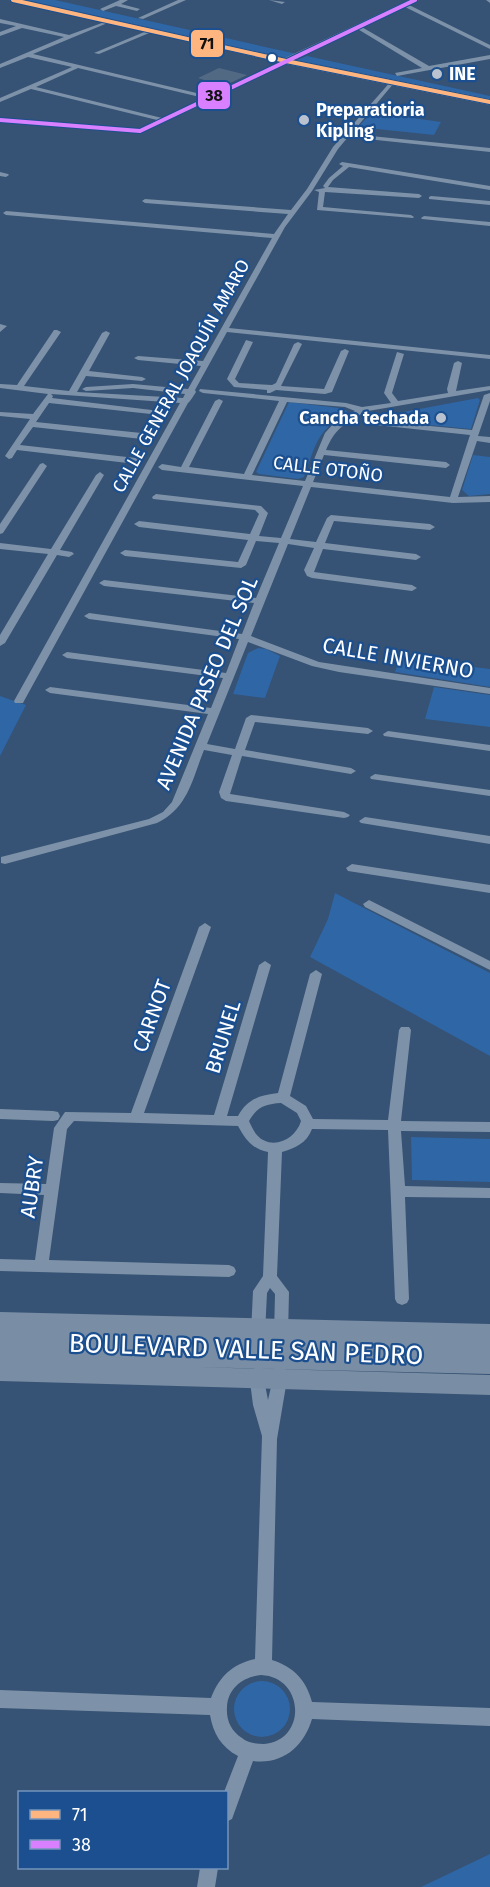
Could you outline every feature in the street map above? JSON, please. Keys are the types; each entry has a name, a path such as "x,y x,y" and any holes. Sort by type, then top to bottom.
{"main road":[{"path":"13,0 286,61 490,94"},
{"path":"286,61 415,0"},
{"path":"93,7 139,13 164,23"},
{"path":"292,51 321,57"},
{"path":"364,67 394,78 490,102"},
{"name":"BOULEVARD VALLE SAN PEDRO","path":"0,1321 30,1346"},
{"name":"BOULEVARD VALLE SAN PEDRO","path":"281,1352 490,1333"},
{"name":"BOULEVARD VALLE SAN PEDRO","path":"0,1336 30,1346 281,1352 490,1364"},
{"name":"BOULEVARD VALLE SAN PEDRO","path":"0,1371 30,1346"},
{"name":"BOULEVARD VALLE SAN PEDRO","path":"0,1353 30,1346 258,1352 490,1349"},
{"name":"BOULEVARD VALLE SAN PEDRO","path":"281,1352 490,1385"}],"street":[{"path":"103,9 125,0"},
{"path":"131,0 141,2"},
{"path":"116,4 139,13 183,0"},
{"path":"272,0 282,2"},
{"path":"405,5 490,47"},
{"path":"0,21 70,38"},
{"path":"0,66 108,21"},
{"path":"0,34 21,26"},
{"path":"358,27 427,68"},
{"path":"97,53 151,31"},
{"path":"28,55 212,98"},
{"path":"394,78 427,68 490,57"},
{"path":"0,120 140,131 286,61"},
{"path":"0,100 79,66"},
{"name":"CALLE GENERAL JOAQUÍN AMARO","path":"19,701 278,236 334,148 394,78"},
{"path":"30,87 163,120"},
{"path":"346,135 490,150"},
{"path":"490,188 345,164 324,189 319,208 411,217 419,215 424,218 490,224"},
{"path":"311,187 427,195 431,198 490,203"},
{"path":"146,201 293,212"},
{"path":"6,213 278,236"},
{"path":"225,330 490,357"},
{"path":"20,387 57,332"},
{"path":"73,392 106,333"},
{"path":"249,342 231,379 232,383 346,405 368,416 475,435 490,440"},
{"path":"247,477 277,393 298,344"},
{"path":"203,391 325,392 329,390 345,351"},
{"path":"396,404 388,393 400,354"},
{"path":"138,357 207,364"},
{"path":"453,394 451,388 458,363"},
{"path":"82,373 176,382"},
{"path":"73,392 116,386 147,388 190,396"},
{"path":"1,391 20,387 141,399 190,396"},
{"path":"141,399 147,388"},
{"path":"368,416 396,404 453,394 490,392"},
{"path":"350,419 490,392"},
{"path":"453,500 490,392"},
{"path":"9,456 48,398 160,413"},
{"path":"184,469 219,401"},
{"path":"0,414 33,421 151,437"},
{"name":"AVENIDA PASEO DEL SOL","path":"5,860 153,821 167,814 177,803 328,435 337,425 350,419 368,416"},
{"path":"14,447 136,461"},
{"path":"322,452 446,465"},
{"path":"0,531 43,466"},
{"name":"CALLE OTOÑO","path":"162,467 453,500 490,499"},
{"path":"0,643 100,475"},
{"path":"124,553 241,565 264,513 263,510 156,497"},
{"path":"412,588 310,574 309,570 328,520 337,517 430,527"},
{"path":"139,524 416,557"},
{"path":"0,546 69,554"},
{"path":"104,583 259,602"},
{"name":"CALLE INVIERNO","path":"89,616 244,637 339,669 490,691"},
{"path":"67,655 229,676"},
{"path":"50,690 214,712"},
{"path":"344,815 225,796 224,792 251,718 368,731"},
{"path":"388,734 490,748"},
{"path":"198,750 351,771"},
{"path":"375,777 490,793"},
{"path":"365,821 490,840"},
{"path":"352,868 490,889"},
{"path":"369,904 490,966"},
{"name":"CARNOT","path":"136,1118 205,927"},
{"name":"BRUNEL","path":"219,1121 265,965"},
{"path":"283,1098 316,974"},
{"path":"402,1299 394,1124 405,1030"},
{"path":"283,1098 297,1104 306,1113 309,1124 304,1136 292,1145 275,1148 258,1144 246,1134 242,1121 248,1108 264,1099 283,1098"},
{"path":"0,1114 53,1116"},
{"name":"AUBRY","path":"41,1266 62,1128 70,1116 136,1118"},
{"path":"136,1118 242,1121"},
{"path":"309,1124 490,1127"},
{"path":"269,1439 258,1352 260,1291 270,1278 275,1148"},
{"path":"0,1188 52,1190"},
{"path":"398,1191 490,1193"},
{"path":"0,1265 229,1271"},
{"path":"263,1668 269,1439 281,1352 282,1292 270,1278"},
{"path":"263,1668 284,1674 292,1681 299,1689 305,1710 300,1730 287,1745 268,1753 248,1751 239,1747 225,1734 218,1716 218,1707 229,1682 244,1671 263,1668"},
{"path":"0,1699 218,1707"},
{"path":"305,1710 490,1718"},
{"path":"228,1807 248,1751"},
{"path":"206,1887 209,1869"}],"shaded area":[{"path":"17,0 55,0 297,54 285,59"},
{"path":"307,56 490,96 490,101 294,61"},
{"path":"372,112 441,122 434,135 358,127"},
{"path":"478,398 480,400 471,429 387,421 383,418 387,415"},
{"path":"289,402 347,411 346,415 322,434 304,477 298,479 259,474 256,472"},
{"path":"473,455 490,457 490,494 469,496 462,490"},
{"path":"258,648 280,656 265,698 233,694 248,653"},
{"path":"400,658 490,669 490,687 395,672"},
{"path":"434,687 490,695 490,727 425,719"},
{"path":"0,696 26,705 0,756"},
{"path":"335,893 490,973 490,1056 310,957 328,919"},
{"path":"411,1137 490,1139 490,1182 412,1180"},
{"path":"256,1681 268,1681 278,1685 286,1693 290,1709 286,1725 278,1733 268,1737 256,1737 246,1733 238,1725 234,1715 234,1703 238,1693 246,1685"},
{"path":"490,1854 490,1887 421,1887"}],"building":[{"path":"219,68 247,75 224,86 198,78"}],"transit line":[{"name":"71","path":"13,0 286,61 490,102"},
{"name":"38","path":"0,120 140,131 415,0"}],"place":[{"name":"INE","path":"437,74"},
{"name":"Preparatioria Kipling","path":"304,120"},
{"name":"Cancha techada","path":"441,418"}]}
